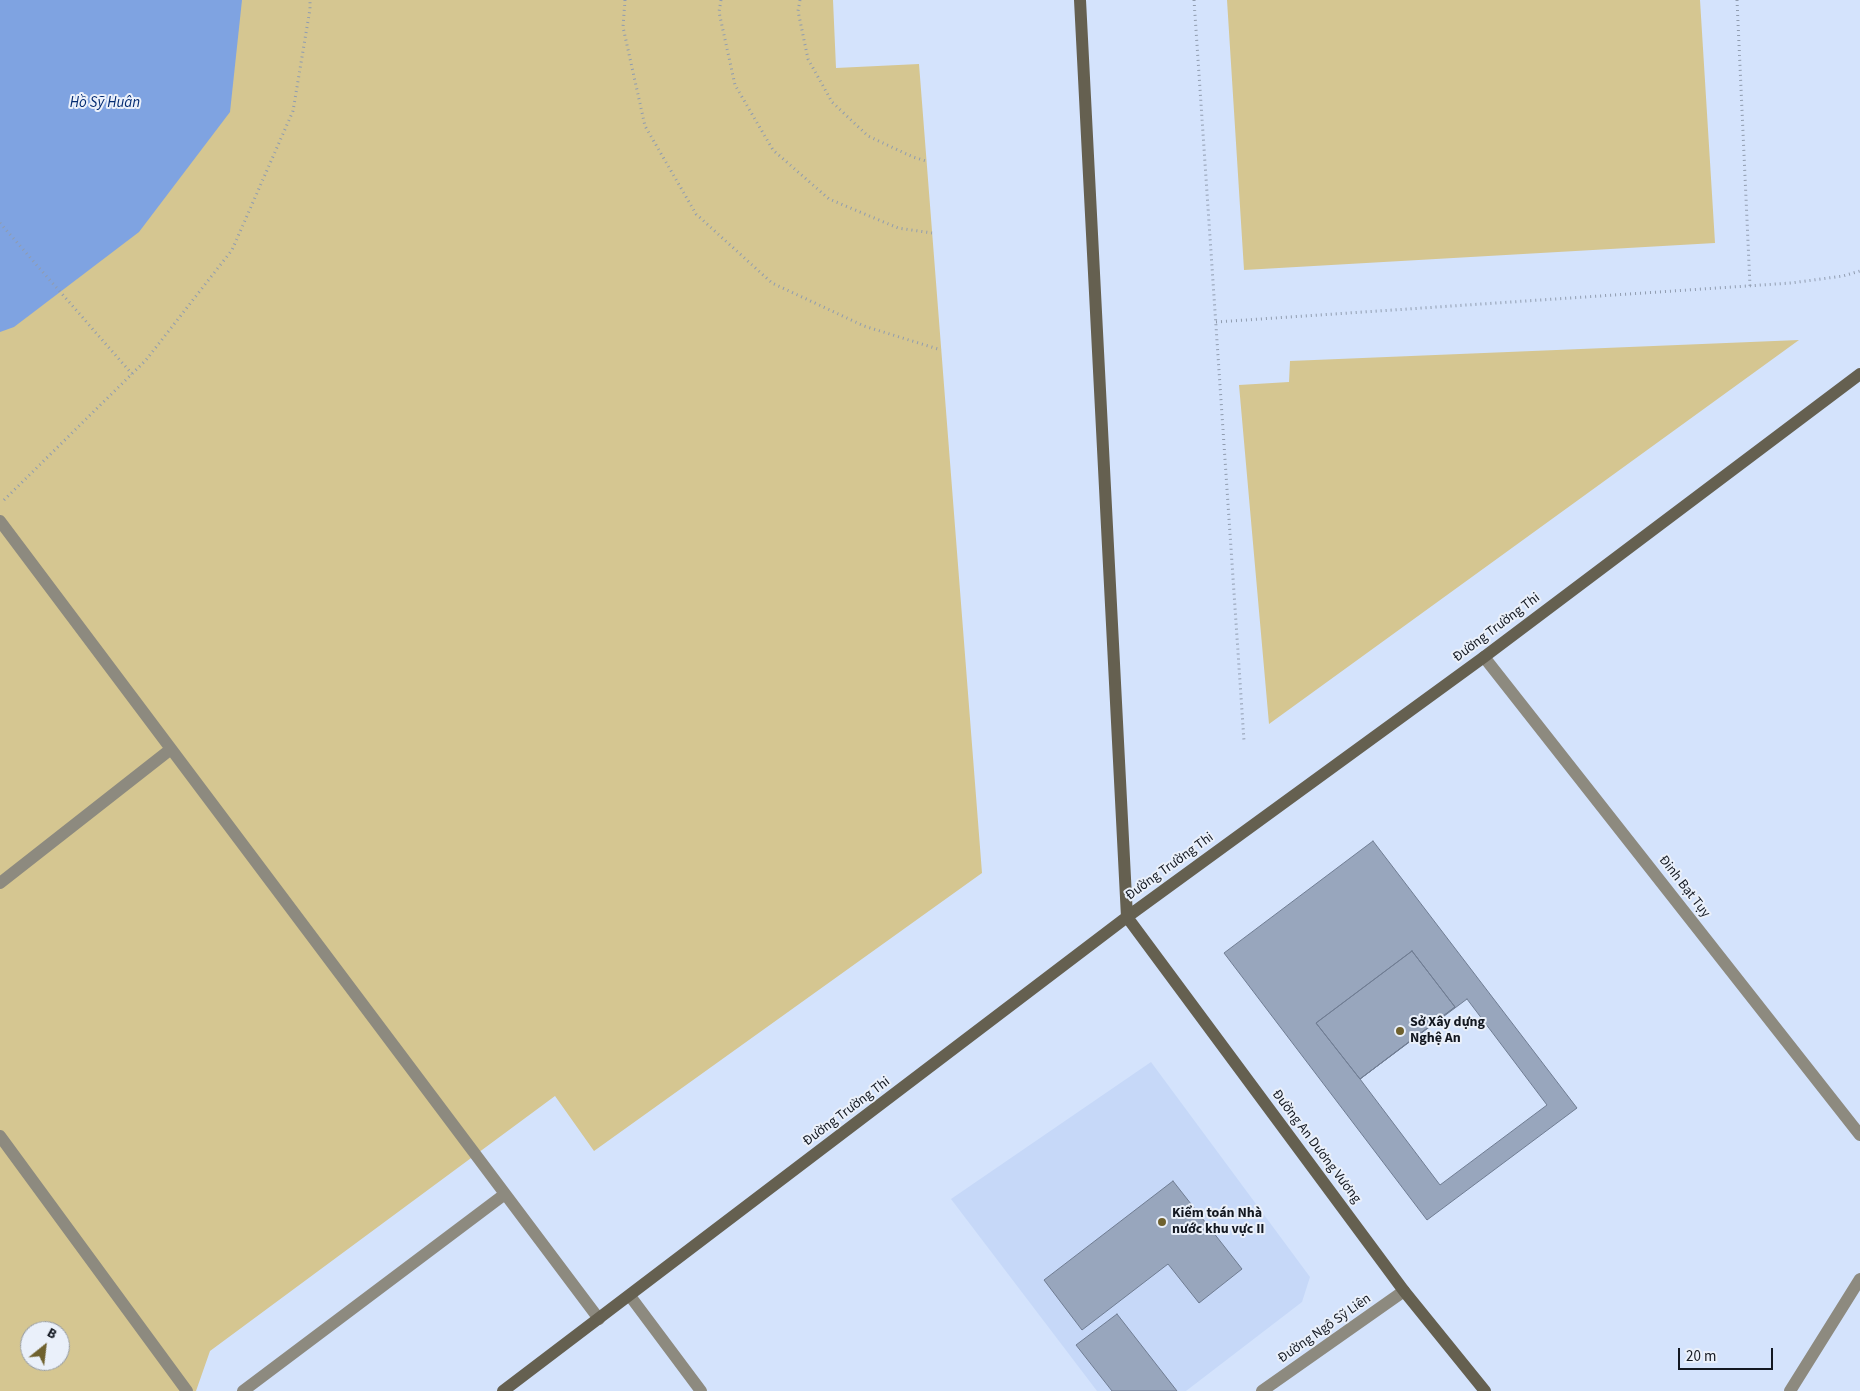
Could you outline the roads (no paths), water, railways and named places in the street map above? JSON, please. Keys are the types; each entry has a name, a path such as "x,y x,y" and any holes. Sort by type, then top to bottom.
{"main road":[{"path":"1080,0 1127,917"},
{"name":"Đường Trường Thi","path":"503,1391 1127,917 1484,657 1860,374"},
{"name":"Đường An Dương Vương","path":"1127,917 1404,1291 1485,1391"}],"street":[{"path":"0,521 599,1319"},
{"name":"Đinh Bạt Tụy","path":"1484,657 1860,1135"},
{"path":"0,884 172,749"},
{"path":"0,1136 187,1391"},
{"path":"243,1391 505,1194"},
{"path":"1790,1391 1860,1279"},
{"name":"Đường Ngô Sỹ Liên","path":"1262,1391 1404,1291"},
{"path":"630,1296 700,1391"}],"water":[{"name":"Hồ Sỹ Huân","path":"0,0 242,0 230,112 139,232 14,327 0,332"}],"place":[{"name":"Sở Xây dựng Nghệ An","path":"1400,1031"},
{"name":"Kiểm toán Nhà nước khu vực II","path":"1162,1222"}]}
